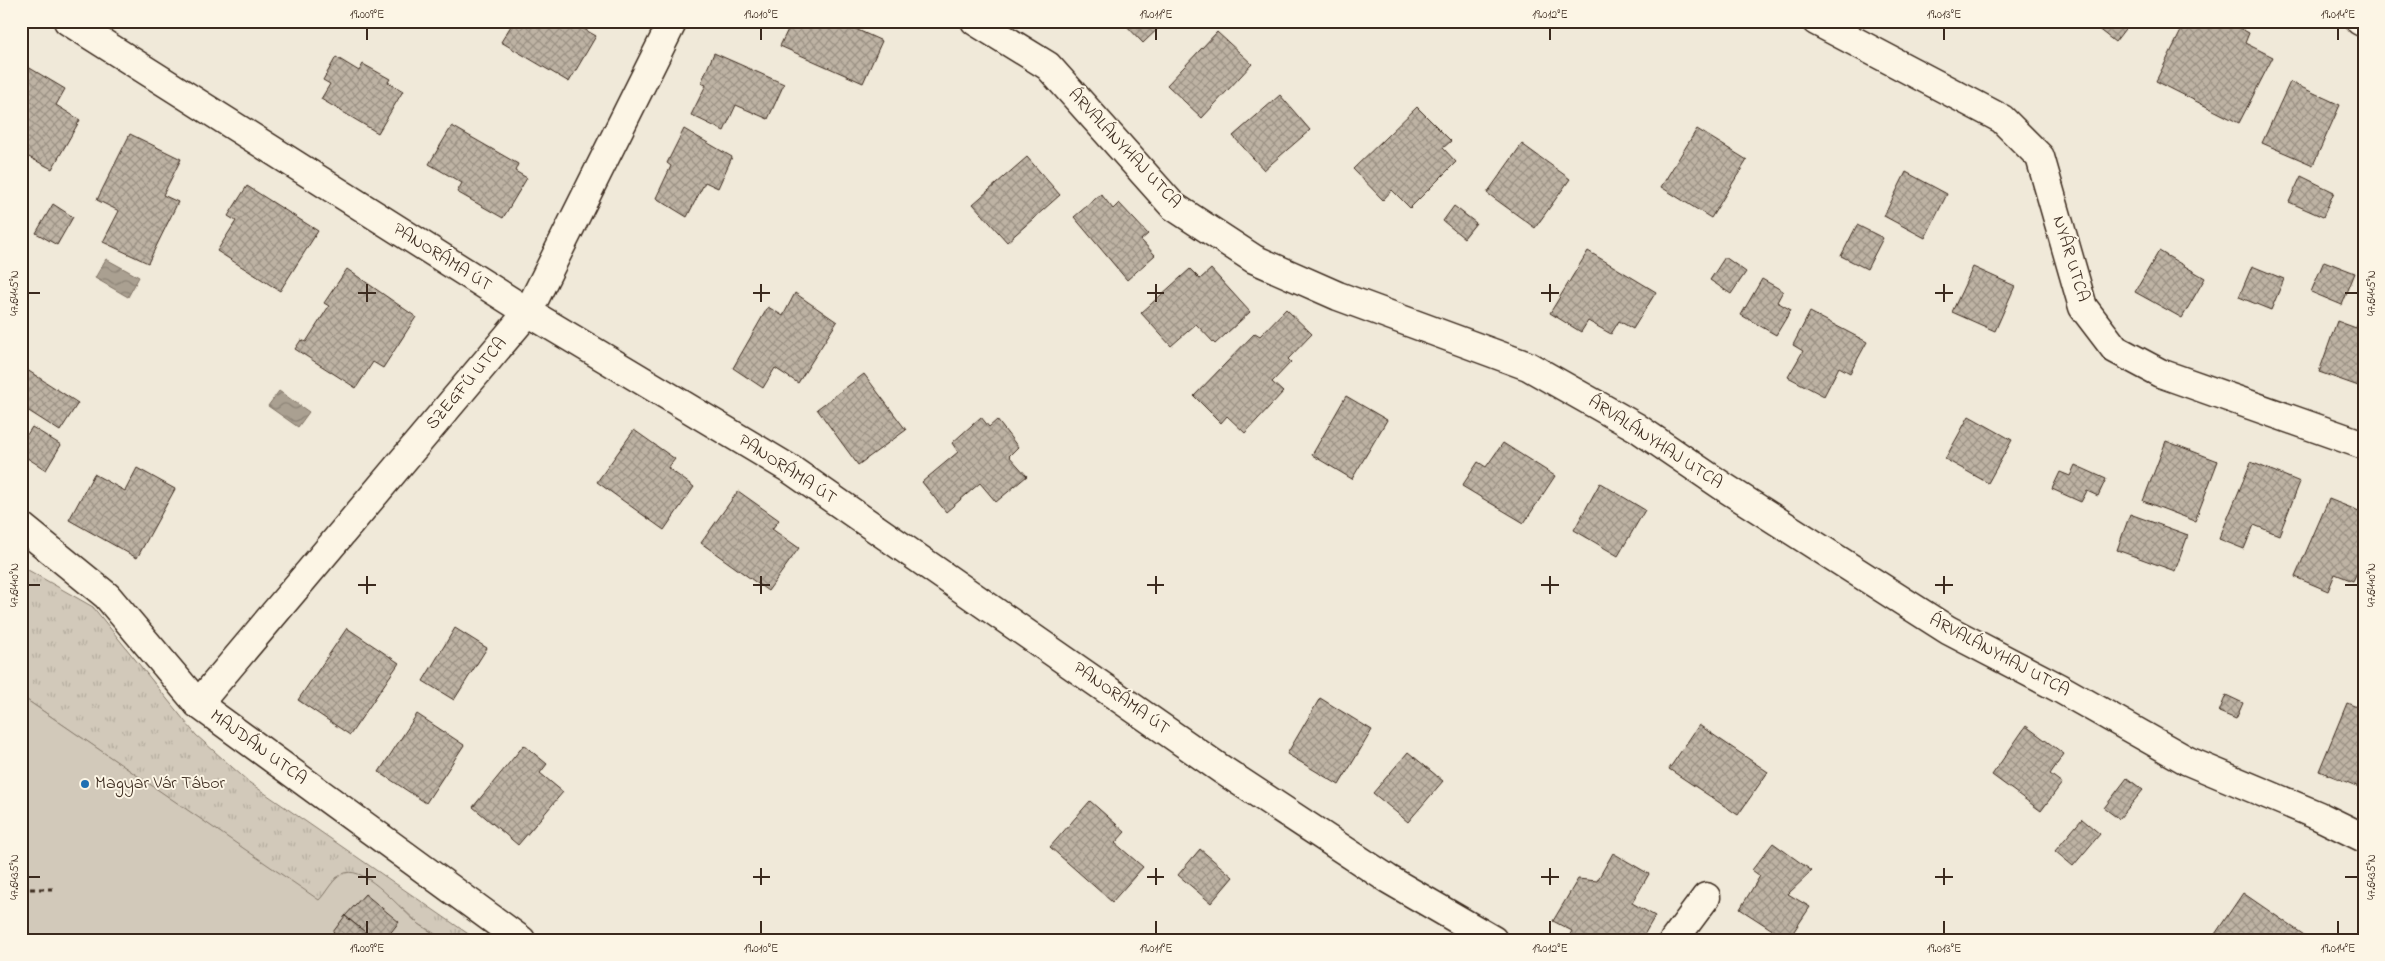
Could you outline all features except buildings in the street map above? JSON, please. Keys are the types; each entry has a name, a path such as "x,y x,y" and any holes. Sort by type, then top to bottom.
{"street":[{"name":"PANORÁMA ÚT","path":"68,21 528,312 790,469 1222,769 1388,879 1493,940"},
{"name":"SZEGFŰ UTCA","path":"198,704 528,312 673,21"},
{"name":"ÁRVALÁNYHAJ UTCA","path":"975,21 1048,66 1173,206 1254,259 1338,296 1528,366 1636,427 1724,488 1948,630 2059,688 2188,760 2319,816 2364,838"},
{"name":"NYÁR UTCA","path":"1816,21 2002,119 2040,157 2083,307 2115,349 2160,372 2364,445"},
{"path":"2360,21 2364,23"},
{"name":"MAJDÁN UTCA","path":"21,526 107,596 198,704 521,940"},
{"path":"1674,940 1706,897"}],"path":[{"path":"21,889 55,889"}],"green space":[{"path":"21,566 93,607 196,735 250,783 477,940 445,940 419,924 402,908 337,877 319,901 21,696"},
{"name":"Magyar Vár Tábor","path":"21,696 319,900 337,878 345,873 354,873 374,883 419,924 445,940 21,940"}],"water":[{"path":"106,259 139,277 128,297 95,278"},
{"path":"279,391 309,412 298,427 268,406"}],"place":[{"name":"Magyar Vár Tábor","path":"85,784"}]}
